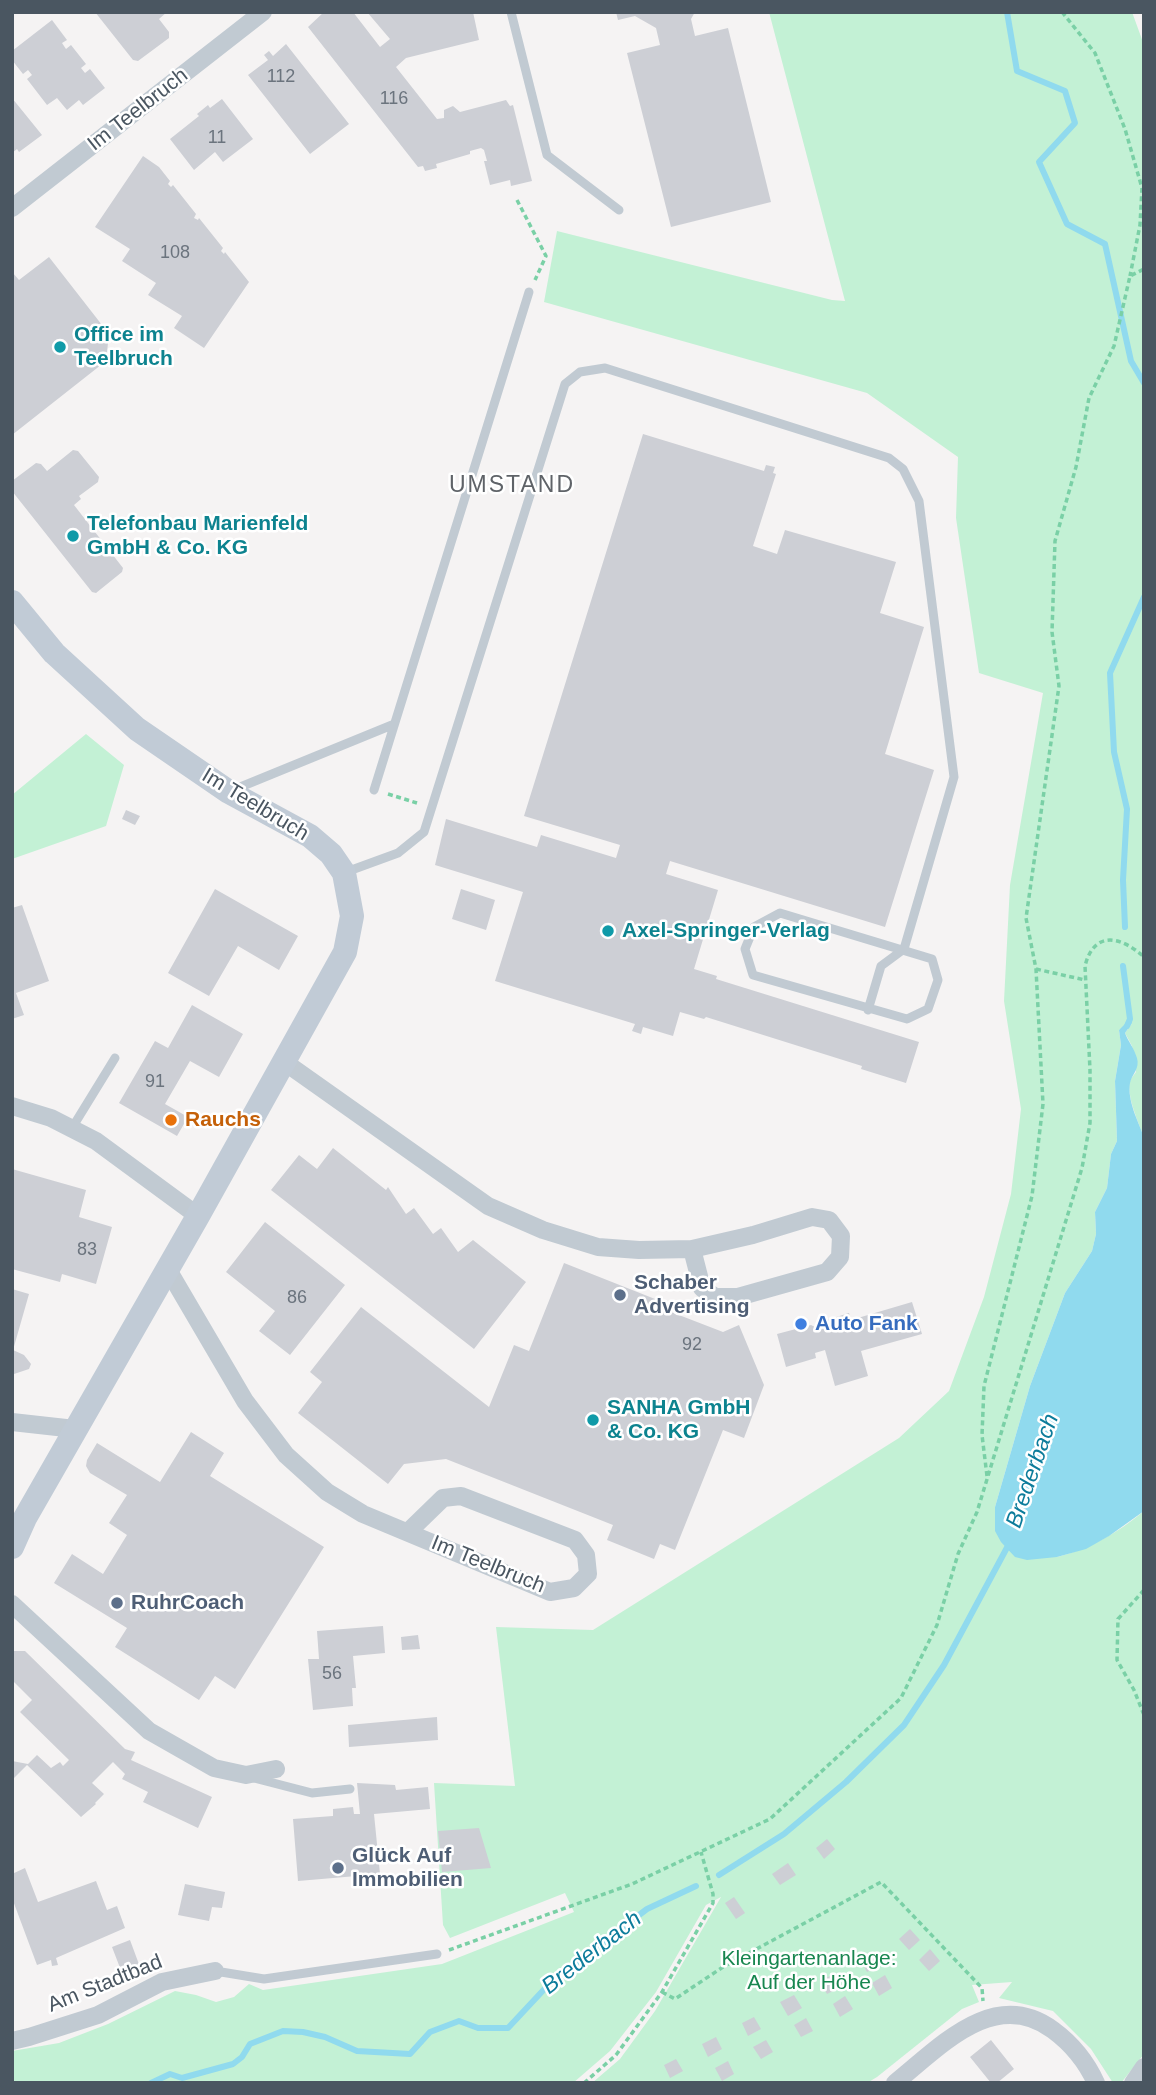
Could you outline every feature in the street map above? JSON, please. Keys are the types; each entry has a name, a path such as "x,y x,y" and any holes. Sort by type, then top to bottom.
{"street":[{"name":"Im Teelbruch","path":"12,208 263,12"},
{"name":"Im Teelbruch","path":"12,602 54,653 137,729 229,792 310,836 331,854 344,873 352,916 345,952 25,1518 12,1547"},
{"path":"283,1061 488,1206 542,1230 598,1247 639,1250 692,1249 753,1235 812,1217 829,1220 842,1236 840,1257 827,1272 738,1297 715,1297 702,1288 692,1249"},
{"path":"12,1106 51,1118 96,1141 198,1216"},
{"name":"Im Teelbruch","path":"167,1268 245,1401 286,1455 327,1492 363,1514 550,1592 573,1588 588,1574 586,1555 575,1540 461,1496 443,1498 408,1532"},
{"path":"12,1422 75,1429"},
{"path":"12,1604 149,1731 214,1768 246,1775 276,1769"},
{"name":"Am Stadtbad","path":"12,2041 98,2015 162,1982 215,1971"},
{"path":"895,2083 968,2026 1002,2014 1041,2022 1064,2038 1088,2063 1096,2083"},
{"path":"1133,2083 1144,2067"}],"lane":[{"path":"512,12 547,155 619,210"},
{"path":"374,790 392,725 529,292"},
{"path":"344,873 398,853 424,832 565,384 580,372 605,368 889,458 904,469 919,501 954,777 904,949 881,966 868,1010"},
{"path":"229,792 392,725"},
{"path":"780,913 904,949 932,959 938,980 928,1009 907,1019 753,975 745,949 754,927 780,913"},
{"path":"72,1128 115,1058"},
{"path":"246,1775 312,1793 350,1789"},
{"path":"215,1971 264,1979 438,1954"}],"path":[{"path":"987,1479 982,1434 984,1387 1032,1196 1043,1104 1036,968 1026,918 1059,686 1052,632 1055,541 1076,467 1089,398 1114,346 1140,225 1142,188 1125,129 1095,53 1062,12"},
{"path":"517,200 546,256 529,292"},
{"path":"1130,276 1144,269"},
{"path":"374,790 433,808"},
{"path":"438,1954 632,1884 770,1819 901,1698 937,1625 958,1554 977,1512 1082,1168 1090,1123 1085,981 1088,952 1107,940 1120,940 1144,957"},
{"path":"1036,968 1085,981"},
{"path":"1144,1590 1118,1619 1117,1661 1134,1690 1144,1715"},
{"path":"584,2083 616,2055 662,1992 713,1903 713,1894 701,1853"},
{"path":"662,1992 675,1998 723,1967 881,1882 982,1988 985,2018"}],"green space":[{"name":"Kleingartenanlage: Auf der Höhe","path":"769,12 1132,12 1144,45 1144,1137 1129,1087 1136,1072 1132,1046 1125,1033 1132,1023 1119,1030 1121,1045 1115,1081 1117,1141 1111,1154 1107,1188 1095,1212 1096,1234 1092,1251 1065,1293 1030,1386 995,1507 1057,1557 1103,1539 1144,1511 1144,2054 1121,2083 1113,2083 1091,2049 1053,2011 999,1998 1012,1982 972,1985 979,2002 962,2009 867,2083 592,2083 620,2059 655,2011 721,1897 706,1905 656,1992 610,2051 573,2083 12,2083 12,2051 59,2043 108,2024 175,1991 216,2002 234,1997 249,1984 263,1990 442,1964 574,1912 565,1893 450,1938 443,1925 434,1783 515,1786 496,1627 593,1630 899,1438 949,1391 984,1297 1011,1194 1021,1109 1004,1001 1010,885 1043,693 979,673 956,518 958,457 867,393 544,302 557,231 845,301"},
{"path":"86,734 124,765 106,826 12,859 12,795"}],"water":[{"path":"1130,1019 1132,1023 1125,1033 1138,1062 1129,1090 1144,1137 1144,1511 1086,1549 1057,1557 1027,1560 1015,1557 1001,1542 995,1531 995,1507 1030,1386 1065,1293 1092,1251 1096,1234 1095,1212 1107,1188 1111,1154 1117,1141 1115,1081 1121,1045 1119,1030"}],"building":[{"path":"95,12 167,12 159,19 169,32 169,38 138,61 133,60"},
{"path":"324,12 353,12 380,47 390,39 367,12 473,12 479,40 406,58 396,67 437,119 444,118 444,110 453,106 460,112 506,100 510,106 513,105 532,181 511,186 510,180 490,185 484,161 487,161 481,148 436,164 437,168 425,171 423,166 418,167 308,27"},
{"path":"616,12 695,12 691,19 695,36 728,28 771,202 671,227 627,53 660,45 656,28 635,16 618,20"},
{"path":"52,20 67,40 62,43 66,49 71,45 86,64 81,68 85,73 90,69 105,88 83,105 79,100 67,110 57,98 47,105 27,79 32,75 28,70 23,74 12,60 12,51"},
{"path":"286,44 349,124 310,154 248,75 268,60 264,55 269,51 273,56"},
{"path":"12,98 42,135 19,152 17,149 12,153"},
{"path":"222,99 253,139 223,162 215,152 194,170 170,139 199,116 197,114 208,105 210,108"},
{"path":"143,156 159,167 170,181 168,184 171,187 173,185 196,214 194,218 199,218 223,248 221,251 224,254 225,252 249,282 204,348 174,328 182,316 148,295 156,283 122,261 130,249 95,227"},
{"name":"Office im Teelbruch","path":"49,257 109,334 106,361 12,435 12,272 19,280"},
{"path":"643,434 764,471 766,465 775,467 773,473 776,474 753,546 777,554 785,530 896,562 880,613 924,627 885,754 934,770 885,927 670,861 666,874 718,890 694,969 717,976 716,979 919,1042 906,1083 861,1069 862,1066 706,1017 704,1019 680,1012 673,1036 643,1027 641,1034 632,1031 635,1024 495,981 523,892 435,865 446,819 537,847 541,835 616,858 620,845 524,816"},
{"name":"Telefonbau Marienfeld GmbH & Co. KG","path":"73,450 78,451 99,477 98,482 79,496 81,499 74,505 123,568 122,572 96,593 92,592 12,491 12,481 36,463 41,464 47,471"},
{"path":"126,810 140,816 135,825 122,819"},
{"path":"215,889 298,936 279,970 238,946 209,996 168,973"},
{"path":"461,889 495,900 486,930 452,919"},
{"path":"22,905 49,981 16,993 24,1015 12,1019 12,908"},
{"path":"192,1005 243,1034 219,1077 190,1061 165,1104 188,1117 177,1136 119,1103 155,1041 168,1048"},
{"path":"333,1148 386,1190 388,1187 406,1214 414,1208 433,1234 441,1228 458,1252 473,1240 526,1282 474,1349 271,1190 299,1155 317,1169"},
{"path":"12,1169 86,1190 79,1217 112,1227 96,1284 62,1274 60,1282 12,1269"},
{"path":"265,1222 345,1285 290,1355 259,1331 275,1311 226,1272"},
{"path":"564,1263 655,1299 653,1305 723,1332 739,1325 764,1385 744,1438 723,1430 675,1550 660,1544 654,1559 607,1540 613,1525 446,1459 404,1464 388,1484 298,1413 322,1382 310,1372 361,1307 489,1407 514,1345 529,1351"},
{"path":"12,1289 29,1294 13,1350 24,1355 31,1364 29,1369 14,1374 12,1373"},
{"path":"912,1302 922,1334 861,1351 868,1376 835,1386 825,1350 815,1353 816,1358 786,1367 777,1334 811,1325 819,1329 824,1321 849,1313 851,1320"},
{"path":"191,1432 224,1453 210,1476 324,1547 235,1689 215,1676 199,1700 115,1647 127,1628 54,1583 72,1554 103,1574 127,1535 109,1523 127,1495 90,1473 86,1466 97,1443 160,1482"},
{"path":"383,1626 385,1653 353,1656 356,1688 352,1688 353,1706 313,1710 308,1659 319,1659 317,1631"},
{"path":"418,1635 420,1649 402,1650 401,1637"},
{"path":"12,1651 25,1651 125,1749 135,1752 131,1760 212,1797 198,1828 143,1802 148,1792 122,1779 125,1774 113,1762 92,1783 104,1794 81,1817 27,1765 12,1780 12,1761 28,1764 37,1755 51,1768 60,1762 63,1766 69,1760 20,1712 32,1700 12,1680"},
{"path":"437,1717 438,1740 349,1747 348,1725"},
{"path":"357,1783 395,1785 396,1790 428,1787 430,1809 374,1814 380,1874 298,1881 293,1819 333,1816 333,1809 353,1807 354,1814 360,1814"},
{"path":"479,1828 491,1868 442,1872 438,1831"},
{"path":"827,1839 835,1849 824,1859 816,1848"},
{"path":"788,1863 796,1875 780,1885 772,1874"},
{"path":"25,1868 38,1902 96,1881 107,1910 117,1906 125,1928 56,1958 58,1965 52,1966 51,1960 37,1965 12,1898 12,1874"},
{"path":"185,1884 225,1892 222,1908 212,1907 209,1921 178,1915"},
{"path":"734,1897 745,1913 736,1919 725,1903"},
{"path":"910,1929 920,1940 909,1950 899,1939"},
{"path":"130,1940 140,1967 122,1973 112,1947"},
{"path":"930,1949 940,1961 929,1971 919,1960"},
{"path":"873,1952 880,1965 867,1972 860,1959"},
{"path":"833,1974 841,1987 827,1994 820,1982"},
{"path":"885,1975 892,1988 879,1996 872,1983"},
{"path":"794,1995 802,2008 788,2016 780,2002"},
{"path":"845,1996 853,2009 840,2017 833,2004"},
{"path":"754,2017 761,2029 748,2036 742,2023"},
{"path":"806,2018 813,2031 801,2037 794,2025"},
{"path":"716,2037 722,2049 708,2057 702,2044"},
{"path":"766,2040 773,2052 761,2059 753,2047"},
{"path":"991,2040 1014,2069 997,2083 991,2083 970,2057"},
{"path":"676,2059 683,2071 670,2078 664,2065"},
{"path":"728,2061 734,2074 722,2081 715,2068"}],"waterway":[{"name":"Brederbach","path":"1007,12 1017,71 1065,91 1075,123 1039,162 1067,224 1105,244 1131,361 1144,383"},
{"name":"Brederbach","path":"1125,927 1123,880 1127,809 1114,752 1110,673 1144,597"},
{"name":"Brederbach","path":"1123,966 1130,1019 1127,1026"},
{"name":"Brederbach","path":"719,1875 784,1834 846,1782 904,1725 944,1665 1010,1542"},
{"name":"Brederbach","path":"151,2083 170,2074 182,2078 233,2064 242,2057 250,2044 283,2031 325,2037 357,2051 410,2054 430,2032 459,2021 478,2028 508,2028 551,1982 647,1909 696,1886"}],"place":[{"name":"Office im Teelbruch","path":"60,347"},
{"name":"Telefonbau Marienfeld GmbH & Co. KG","path":"73,536"},
{"name":"Axel-Springer-Verlag","path":"608,931"},
{"name":"Rauchs","path":"171,1120"},
{"name":"Schaber Advertising","path":"620,1295"},
{"name":"Auto Fank","path":"801,1324"},
{"name":"SANHA GmbH & Co. KG","path":"593,1420"},
{"name":"RuhrCoach","path":"117,1603"},
{"name":"Glück Auf Immobilien","path":"338,1868"}],"district":[{"name":"UMSTAND","path":"512,486"}]}
